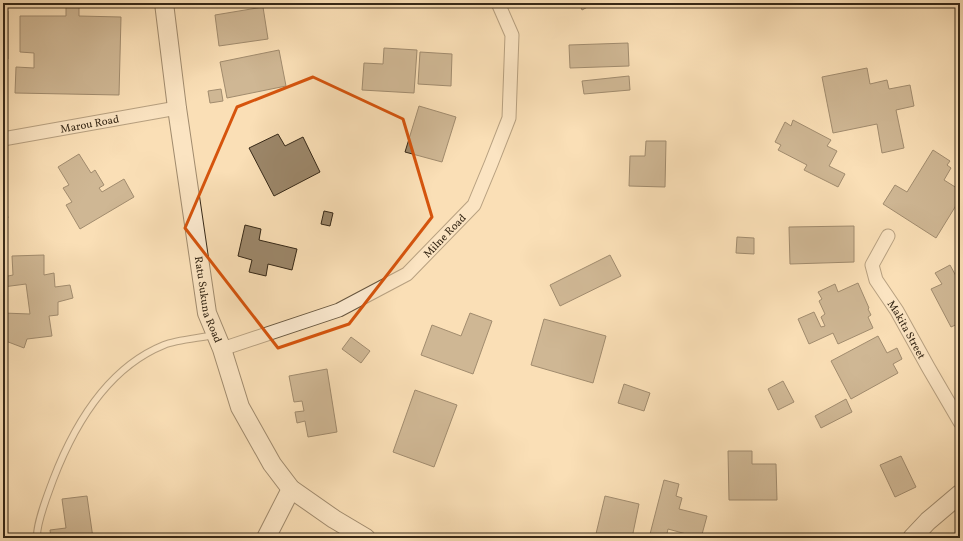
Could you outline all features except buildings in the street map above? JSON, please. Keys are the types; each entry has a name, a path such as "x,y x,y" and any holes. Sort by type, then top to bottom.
{"main road":[{"name":"Ratu Sukuna Road","path":"164,3 176,108 207,313 219,342 240,408 272,464 291,489 334,519 366,538"},
{"path":"266,538 291,489"},
{"path":"912,538 928,521 960,494"}],"street":[{"name":"Milne Road","path":"219,342 339,310 407,274 474,205 508,118 512,35 498,3"},
{"name":"Marou Road","path":"3,140 176,108"},
{"name":"Makita Street","path":"888,236 872,265 876,280 897,311 960,422"}],"lane":[{"path":"37,538 45,503 63,453 86,414 110,382 134,361 165,345 219,342"}],"highlighted area":[{"path":"313,77 403,119 432,217 349,324 278,348 185,228 237,107"}]}
